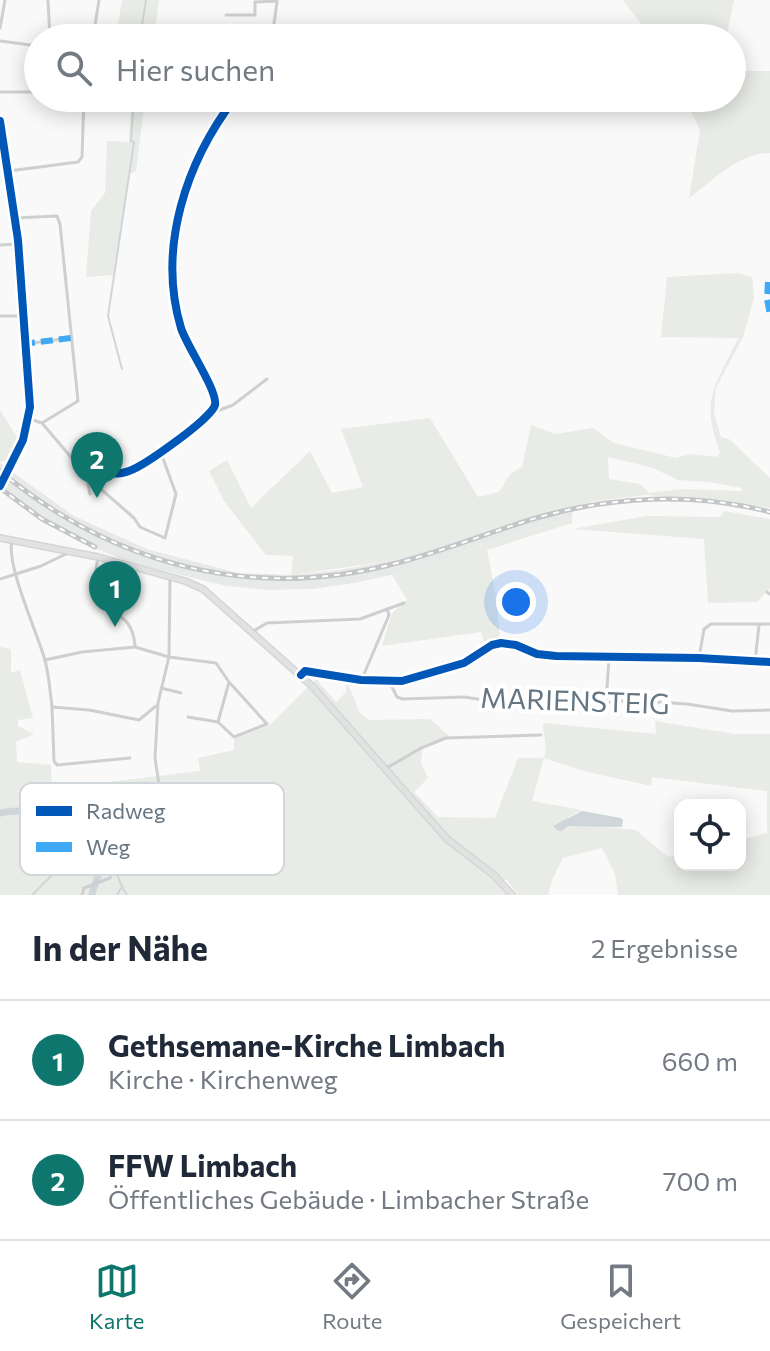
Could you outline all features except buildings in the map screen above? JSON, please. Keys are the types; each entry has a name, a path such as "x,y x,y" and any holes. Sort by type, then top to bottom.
{"main road":[{"path":"0,121 18,244 23,344 29,384 29,418 23,440 0,486"},
{"path":"0,538 98,557 203,589 301,675 456,847 495,876 512,895"}],"street":[{"path":"0,28 5,0"},
{"path":"48,0 49,24"},
{"path":"95,24 99,0"},
{"path":"226,15 255,15 255,2 277,0 274,24"},
{"path":"0,41 24,44"},
{"path":"0,92 24,92"},
{"path":"7,171 78,162 82,157 84,112"},
{"path":"212,413 216,400 214,393 181,328 174,288 173,251 186,182 223,112"},
{"path":"15,218 57,216 60,224 78,401 42,423"},
{"path":"0,245 18,244"},
{"path":"0,316 21,316"},
{"path":"23,344 71,338"},
{"path":"81,469 104,473 129,472 161,453 212,413 233,405 267,379"},
{"path":"29,418 42,423 86,476 134,518 140,527 165,538 176,494 161,453"},
{"path":"86,476 90,494"},
{"path":"12,541 10,550 16,574 45,660 52,707 54,761 57,765 130,758"},
{"path":"0,579 41,566 72,551"},
{"path":"98,557 95,578 97,594 105,605 133,628 135,647"},
{"path":"159,783 155,758 158,703 169,657 170,577"},
{"path":"252,632 267,623 360,619 404,603"},
{"path":"361,680 389,615 387,609"},
{"path":"699,658 704,629 711,624 770,624"},
{"path":"755,662 759,625"},
{"path":"301,675 311,671 361,680 417,678 464,663 492,645 501,643 516,645 537,654 770,662"},
{"path":"45,660 82,652 135,647 169,657 216,663 267,724 234,737 218,722 188,717"},
{"path":"606,703 609,658"},
{"name":"MARIENSTEIG","path":"389,681 397,697 403,699 464,697 512,704 548,698 606,703 627,700 732,711 770,710"},
{"path":"218,722 229,682"},
{"path":"161,688 181,693"},
{"path":"52,707 89,710 139,720 153,711 158,703"},
{"path":"384,770 421,748 446,738 541,735"},
{"path":"82,895 88,885 106,881 110,875"}],"shaded area":[{"path":"122,0 159,0 156,24 118,24"},
{"path":"623,0 734,0 729,24 641,24"},
{"path":"746,71 770,71 770,153 737,162 689,198 700,130 691,112 746,112"},
{"path":"130,112 143,112 136,171 130,174 115,275 86,277 91,211 105,193 107,141 129,142"},
{"path":"738,273 752,277 754,298 743,337 716,388 714,414 721,437 729,439 770,478 770,508 647,495 595,501 466,536 390,561 291,575 293,556 266,555 224,501 209,471 227,460 251,508 310,451 332,493 363,487 341,429 430,418 478,497 499,492 510,474 522,467 531,425 555,434 593,428 614,443 676,458 689,454 717,457 720,453 711,419 713,393 738,338 661,337 667,277","holes":["608,457 653,468 678,480 709,482 742,488 742,491 683,489 649,493 640,484 609,479"]},
{"path":"0,410 18,439 10,459 0,462"},
{"path":"0,463 74,516 147,549 238,573 291,575 390,561 466,536 573,507 572,518 482,544 424,568 313,589 269,590 226,586 132,563 87,545 53,527 0,490"},
{"path":"724,511 770,519 770,588 757,602 708,603 704,539 573,529 646,516 720,517"},
{"path":"572,518 572,523 487,550 497,602 500,642 485,645 481,632 382,646 392,613 407,600 392,575 424,568 482,544"},
{"path":"0,647 11,649 11,673 20,670 33,718 18,720 18,726 34,734 16,742 17,762 51,765 52,783 20,783 20,875 284,875 284,783 101,783 200,771 198,758 234,750 234,739 270,725 316,679 336,702 346,692 346,679 360,713 370,720 430,719 449,736 423,745 421,762 428,778 414,792 438,817 495,818 518,758 544,758 543,723 656,734 655,721 735,734 770,734 770,895 618,895 615,874 602,848 563,858 548,895 518,895 506,879 497,884 507,895 0,895","holes":["544,758 584,771 651,786 652,777 767,791 767,833 746,838 746,871 674,871 674,856 668,857 636,830 568,826 568,817 582,810 532,801"]},
{"path":"582,811 621,818 622,827 568,826 562,831 553,826"}],"waterway":[{"path":"142,24 146,0"},
{"path":"122,369 108,316 134,142 131,141 133,112"},
{"path":"0,813 20,811"},
{"path":"32,895 52,875"},
{"path":"92,895 98,875"},
{"path":"118,875 127,895"},
{"path":"117,895 121,888"}],"railway":[{"path":"0,471 44,504 89,531 137,552 187,567 238,576 290,578 343,574 415,558 536,518 623,501 712,501 770,512"},
{"path":"0,488 42,519 95,547"}],"marked path":[{"path":"768,282 770,315"},
{"path":"23,344 71,338"}],"cycle path":[{"path":"81,469 117,474 129,471 190,430 215,405 212,389 181,328 174,298 172,267 181,207 190,178 225,112"},
{"path":"0,121 18,240 30,407 23,440 0,486"},
{"path":"301,675 305,671 361,680 402,681 464,663 492,645 501,643 516,645 537,654 556,656 770,662"}],"place":[{"name":"FFW Limbach","path":"97,498"},
{"name":"Gethsemane-Kirche Limbach","path":"115,627"}]}
